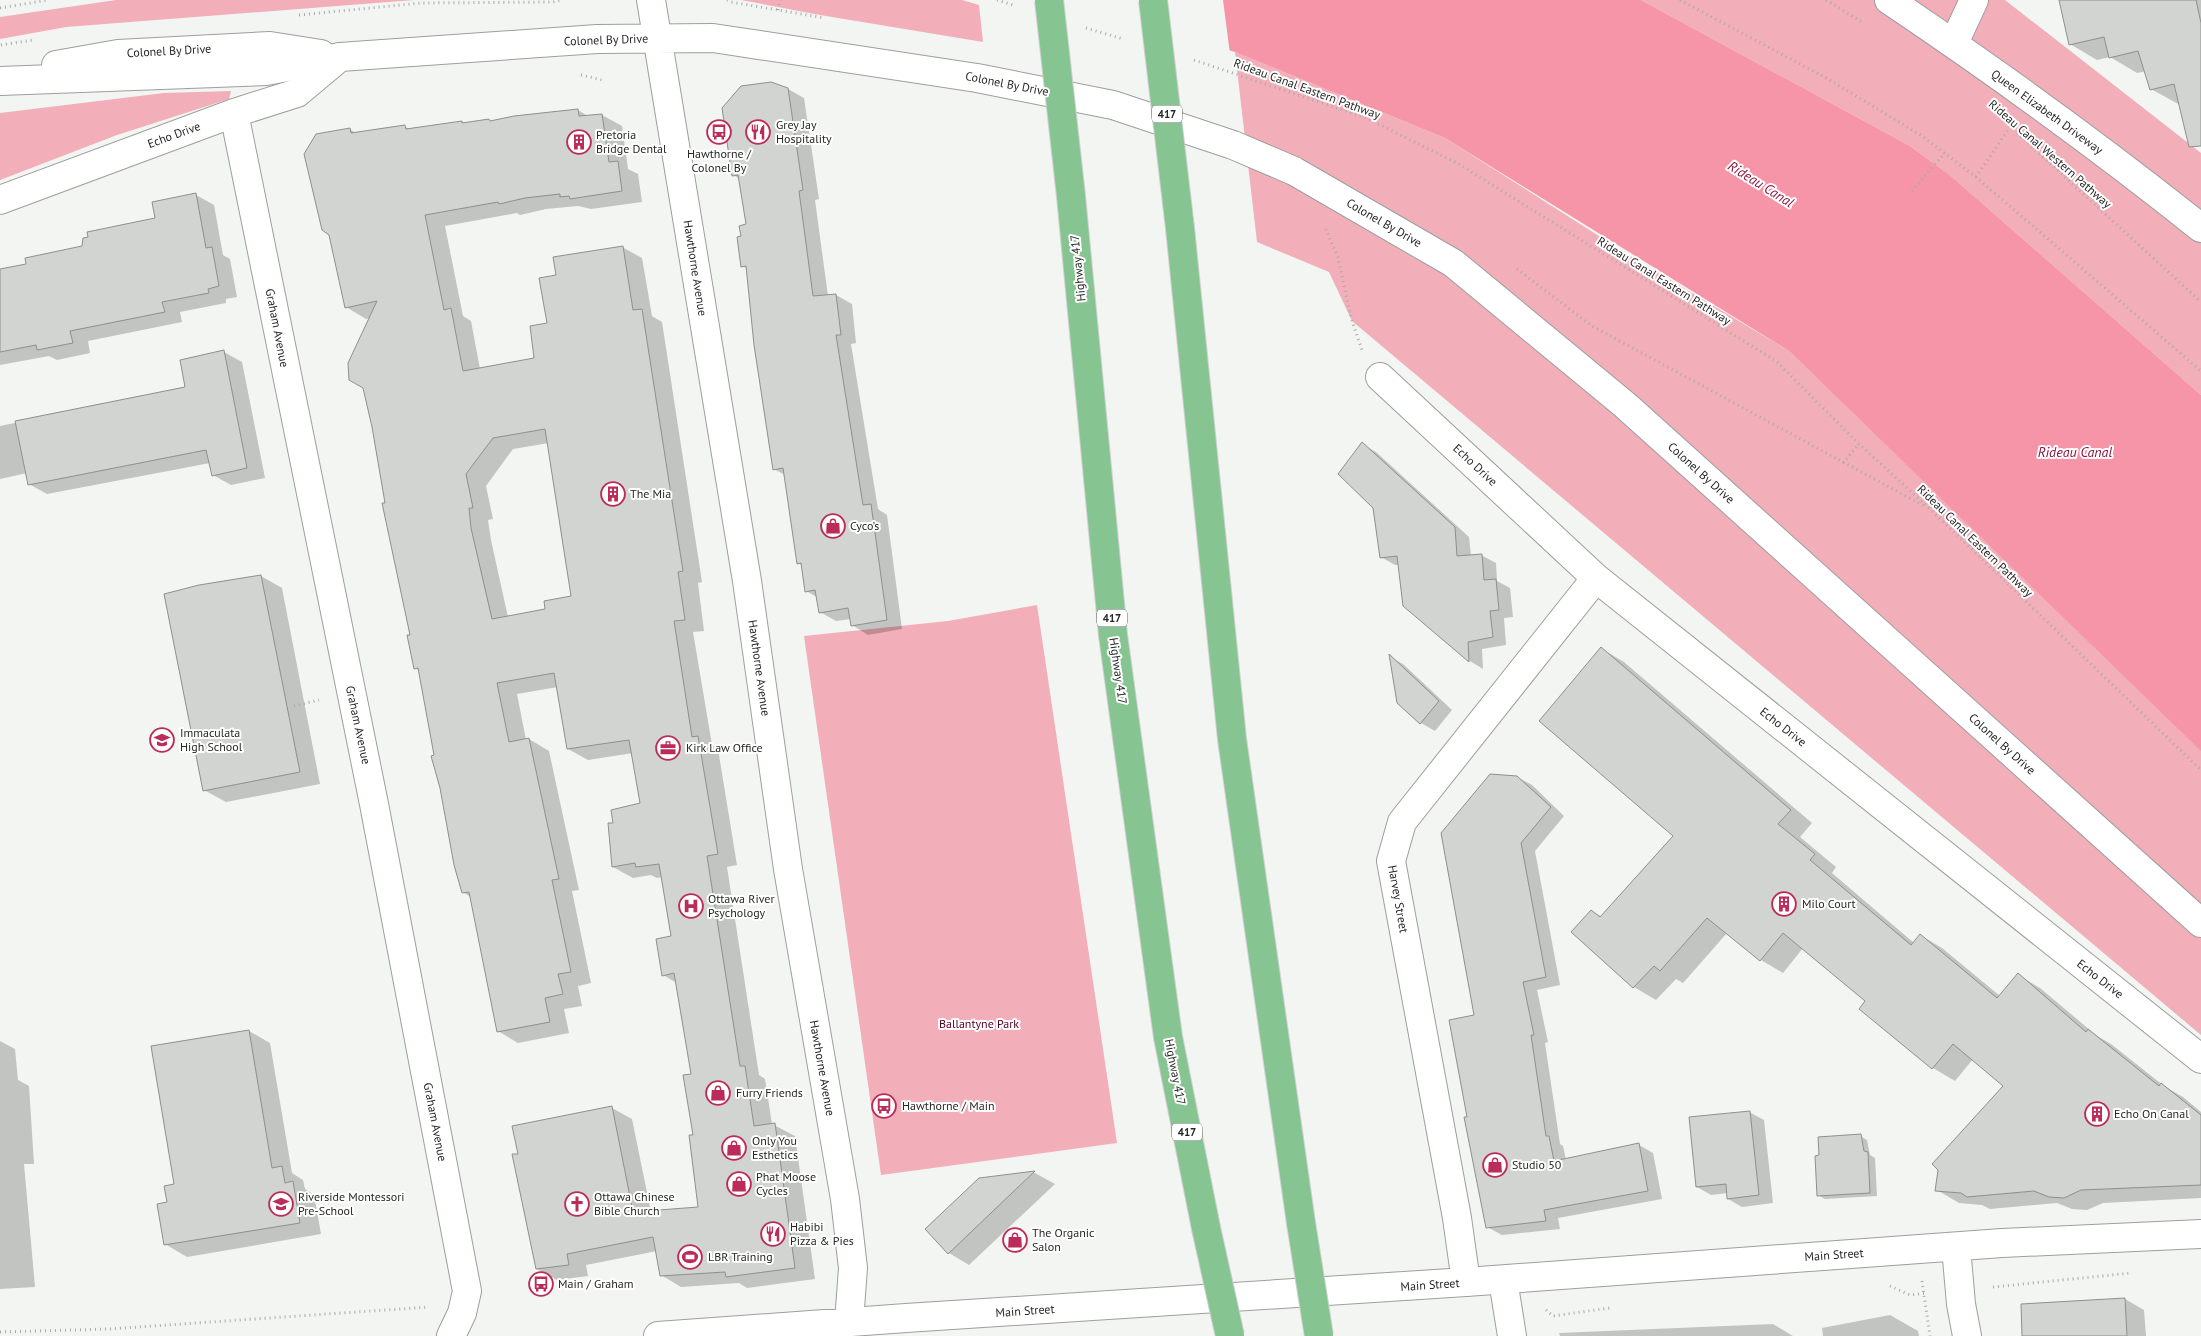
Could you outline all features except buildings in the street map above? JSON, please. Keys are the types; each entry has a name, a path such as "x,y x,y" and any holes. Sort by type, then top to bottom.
{"highway":[{"name":"417","path":"1153,0 1180,228 1232,739 1319,1336"},
{"name":"Highway 417","path":"1037,4 1071,196 1114,635 1168,1037 1206,1228 1230,1336"}],"main road":[{"name":"Hawthorne Avenue","path":"652,0 747,581 788,869 845,1199 853,1268 847,1329"},
{"name":"Queen Elizabeth Driveway","path":"1889,0 1954,44 2152,189 2201,228"},
{"path":"1954,44 1974,0"},
{"name":"Colonel By Drive","path":"0,81 266,71 340,57 597,39 713,38 977,78 1113,105 1233,145 1294,171 1453,262 1625,405 2201,923"},
{"name":"Colonel By Drive","path":"0,76 118,54 270,46 340,57"},
{"name":"Echo Drive","path":"0,200 234,113 297,93 340,57"},
{"name":"Graham Avenue","path":"234,113 374,804 467,1291 462,1313 451,1336"},
{"name":"Echo Drive","path":"1380,377 1596,578 2201,1059"},
{"name":"Harvey Street","path":"1466,1282 1457,1218 1391,861 1402,822 1596,578"},
{"name":"Main Street","path":"658,1336 847,1329 1956,1247 2201,1234"},
{"path":"1956,1247 1961,1304 1967,1336"},
{"path":"1503,1280 1512,1336"}],"path":[{"path":"0,8 48,0"},
{"path":"778,10 780,0"},
{"path":"998,0 1037,4"},
{"path":"1680,0 1828,79 1922,136 1976,177 2201,371"},
{"path":"1826,0 1863,23"},
{"path":"1079,26 1125,39"},
{"name":"Rideau Canal Eastern Pathway","path":"1189,58 1366,118 1457,163 1776,361 1859,444 1931,510 2201,770"},
{"name":"Rideau Canal Western Pathway","path":"2003,121 2201,302"},
{"path":"1976,177 2010,127"},
{"path":"1912,191 1945,154"},
{"path":"1325,225 1338,258 1352,321 1366,360 1380,377"},
{"path":"1843,463 1859,444"},
{"path":"294,706 324,699"},
{"path":"0,1332 109,1328 438,1306"}],"green space":[{"path":"116,0 414,0 66,27 0,39 0,17"},
{"path":"741,0 962,0 979,5 983,42 820,15"},
{"path":"1641,0 2005,0 2201,153 2201,395 1951,176 1910,146"},
{"path":"1235,52 1445,138 1635,259 1789,351 2201,750 2201,1035 1352,321 1329,272 1257,242"},
{"path":"231,91 229,99 117,135 0,180 0,113 164,93"},
{"name":"Ballantyne Park","path":"1037,605 1117,1143 881,1175 804,636 948,621"}],"water":[{"name":"Rideau Canal","path":"1060,0 1641,0 1910,146 1951,176 2201,395 2201,751 1789,351 1445,138 1235,52"}],"pier":[{"path":"1058,0 1223,0 1230,54 1060,2"}],"place":[{"name":"Hawthorne / Colonel By","path":"719,132"},
{"name":"Grey Jay Hospitality","path":"758,132"},
{"name":"Pretoria Bridge Dental","path":"579,142"},
{"name":"The Mia","path":"613,494"},
{"name":"Cyco’s","path":"833,526"},
{"name":"Immaculata High School","path":"162,740"},
{"name":"Kirk Law Office","path":"668,748"},
{"name":"Milo Court","path":"1784,904"},
{"name":"Ottawa River Psychology","path":"691,906"},
{"name":"Furry Friends","path":"718,1093"},
{"name":"Hawthorne / Main","path":"884,1106"},
{"name":"Echo On Canal","path":"2097,1114"},
{"name":"Only You Esthetics","path":"734,1148"},
{"name":"Studio 50","path":"1495,1165"},
{"name":"Phat Moose Cycles","path":"739,1184"},
{"name":"Riverside Montessori Pre-School","path":"281,1204"},
{"name":"Ottawa Chinese Bible Church","path":"577,1204"},
{"name":"Habibi Pizza & Pies","path":"773,1234"},
{"name":"The Organic Salon","path":"1015,1240"},
{"name":"LBR Training","path":"690,1257"},
{"name":"Main / Graham","path":"541,1284"}]}
